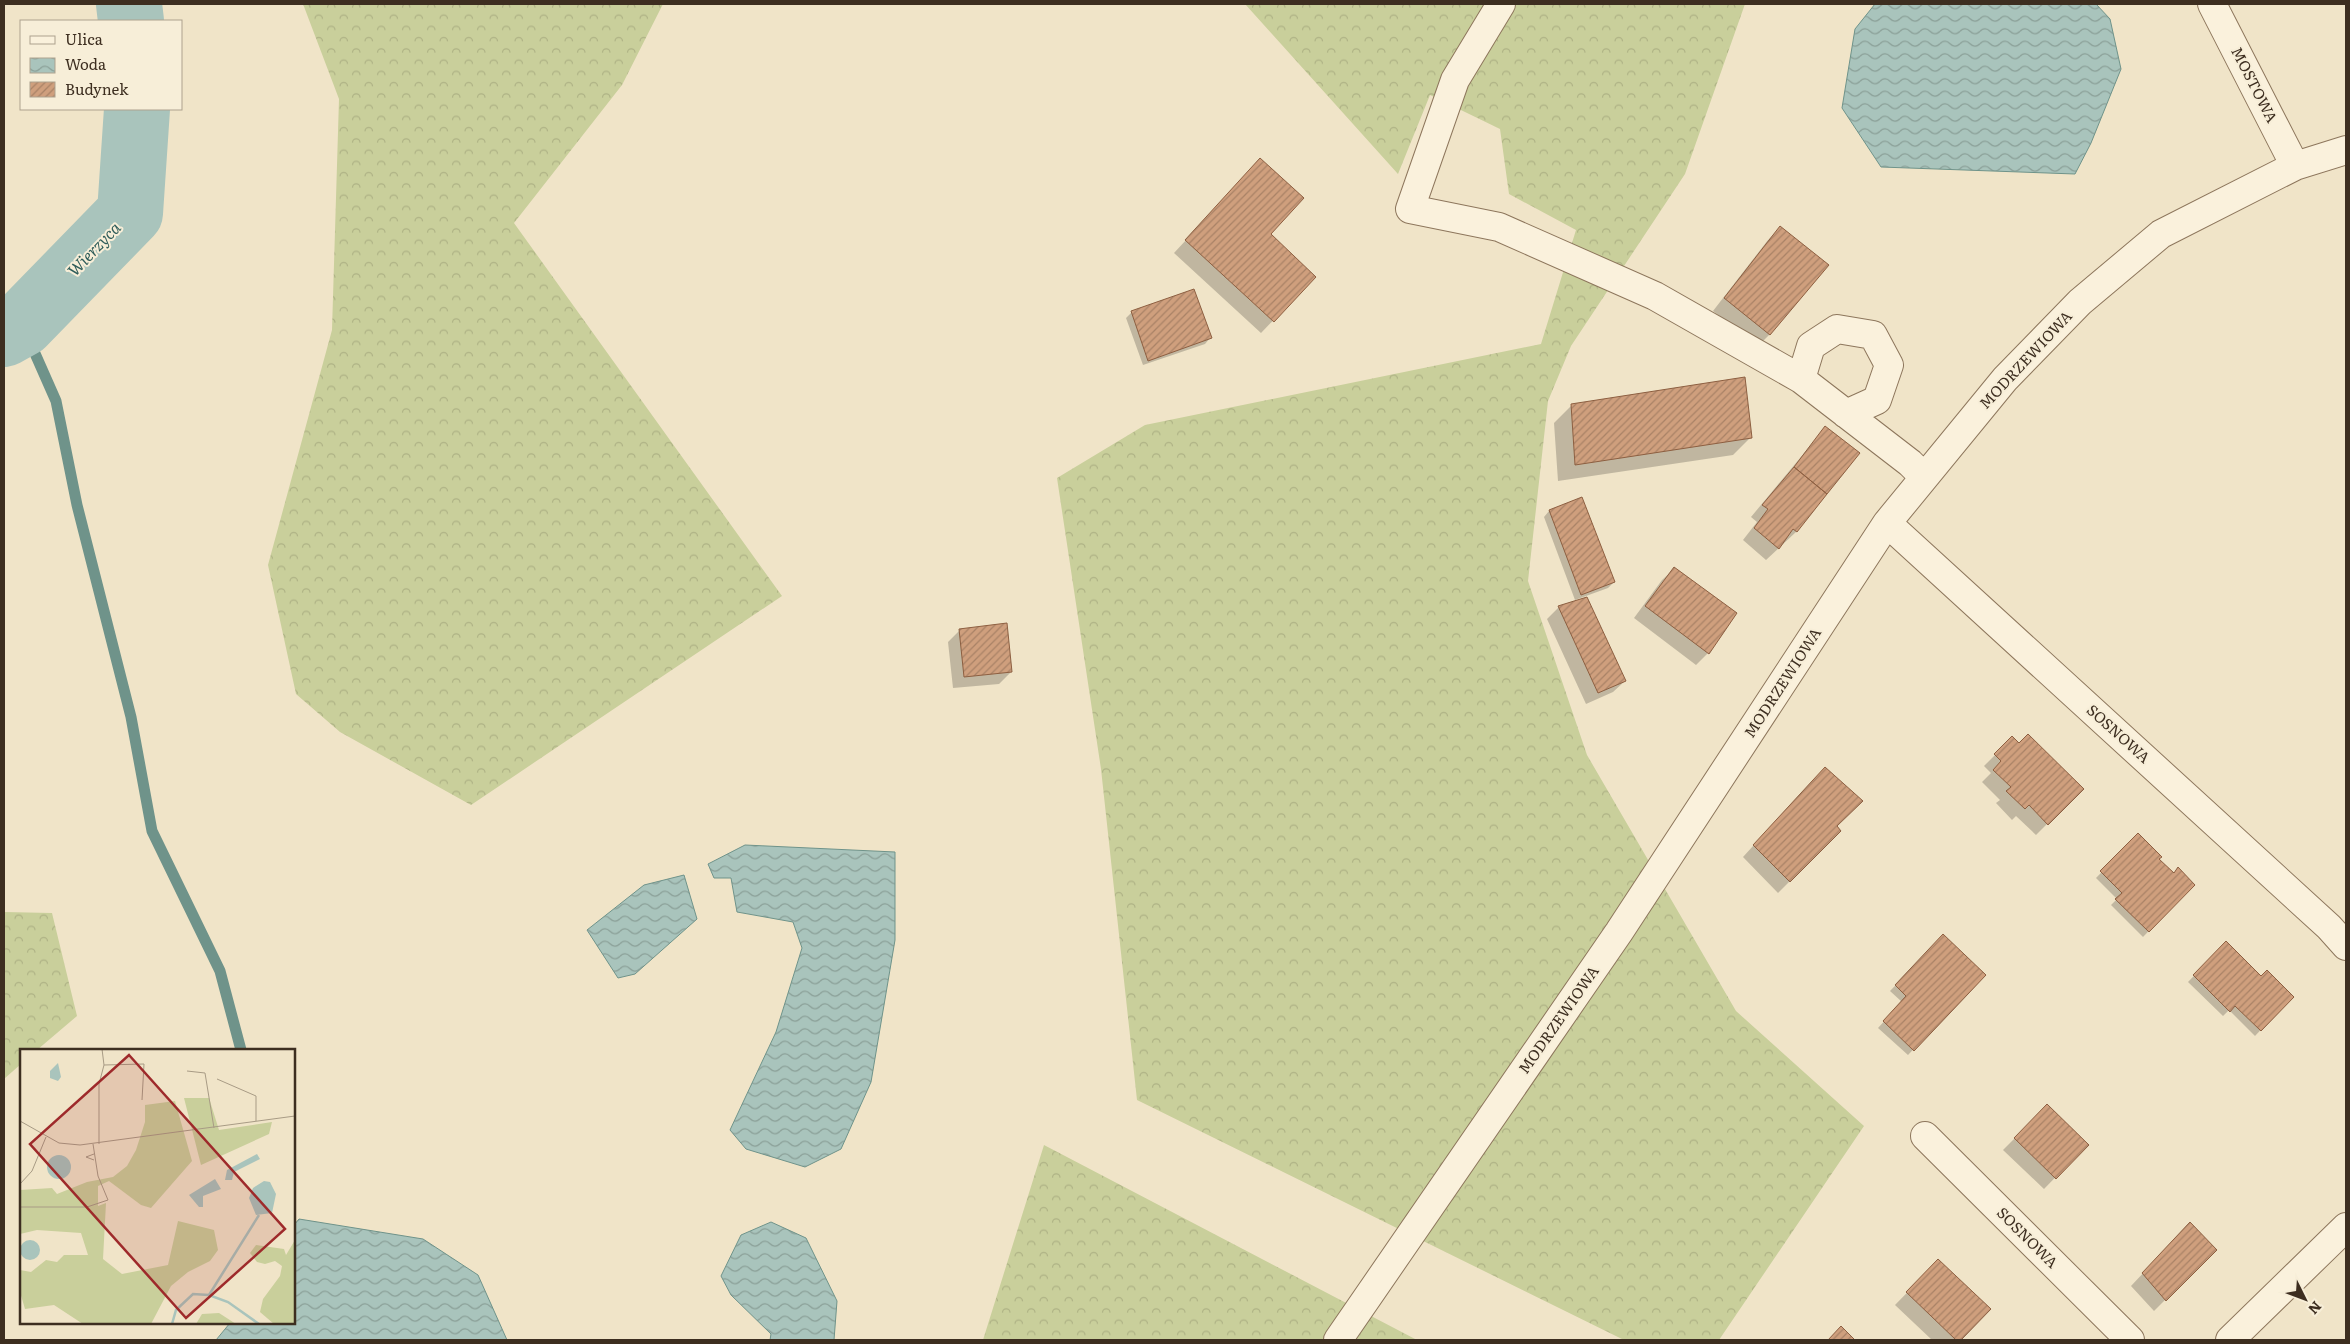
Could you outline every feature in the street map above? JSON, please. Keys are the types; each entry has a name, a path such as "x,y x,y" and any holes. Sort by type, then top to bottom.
{"street":[{"path":"1501,4 1454,80 1410,210 1499,227 1655,296 1801,379 1910,463 1924,477"},
{"name":"MOSTOWA","path":"2212,4 2295,166"},
{"name":"MODRZEWIOWA","path":"1338,1340 1619,932 1888,523 2005,378 2080,302 2160,234 2295,166 2346,150"},
{"path":"1801,379 1811,346 1837,330 1873,335 1889,365 1877,400 1846,414"},
{"name":"SOSNOWA","path":"1888,523 2329,927 2346,946"},
{"name":"SOSNOWA","path":"1925,1136 2130,1340"},
{"path":"2230,1340 2346,1227"}],"green space":[{"path":"303,4 663,4 622,85 514,223 782,596 471,805 340,732 296,694 268,565 332,330 339,99"},
{"path":"1245,4 1745,4 1685,174 1571,346 1548,401 1528,581 1587,755 1736,1011 1864,1126 1719,1340 1624,1340 1137,1100 1101,769 1057,478 1145,425 1541,344 1576,230 1509,194 1500,129 1430,95 1398,174"},
{"path":"4,912 52,913 77,1016 38,1049 20,1049 20,1065 4,1079"},
{"path":"1044,1145 1417,1340 983,1340"}],"water":[{"path":"1875,4 2096,4 2110,19 2121,69 2091,143 2075,174 1881,167 1842,108 1855,29"},
{"path":"745,845 895,852 895,940 871,1082 841,1149 805,1167 746,1149 730,1130 776,1032 802,948 793,922 737,912 731,878 714,878 708,864"},
{"path":"684,875 697,919 635,974 618,978 587,930 644,885"},
{"path":"299,1219 423,1239 478,1275 507,1340 216,1340 229,1324 295,1324 295,1224"},
{"path":"771,1222 806,1238 837,1301 834,1340 770,1340 771,1334 731,1295 721,1276 741,1235"}],"building":[{"path":"1260,158 1304,198 1271,234 1316,277 1274,322 1185,240"},
{"path":"1780,226 1829,265 1770,335 1724,298"},
{"path":"1194,289 1212,338 1148,361 1131,311"},
{"path":"1745,377 1752,438 1575,465 1571,404"},
{"path":"1825,426 1860,453 1827,494 1794,467"},
{"path":"1794,467 1827,494 1797,532 1793,529 1779,549 1754,528 1768,509 1762,505"},
{"path":"1582,497 1615,582 1581,595 1549,510"},
{"path":"1674,567 1737,613 1709,654 1645,606"},
{"path":"1587,597 1626,681 1598,693 1558,606"},
{"path":"1007,623 1012,672 964,677 959,629"},
{"path":"2028,734 2084,789 2048,825 2029,805 2025,809 2006,791 2011,787 1993,770 2001,761 1994,754 2012,736 2019,743"},
{"path":"1825,767 1863,801 1837,826 1841,831 1790,882 1753,845"},
{"path":"2138,833 2162,857 2159,859 2174,873 2178,867 2195,885 2149,932 2115,899 2122,893 2100,871"},
{"path":"1943,934 1986,975 1914,1051 1883,1021 1906,996 1895,985"},
{"path":"2226,941 2261,976 2267,970 2294,997 2261,1031 2235,1006 2230,1012 2193,975"},
{"path":"2047,1104 2089,1145 2056,1179 2014,1138"},
{"path":"2190,1222 2217,1250 2166,1301 2142,1273"},
{"path":"1938,1259 1991,1309 1961,1340 1956,1340 1906,1292"},
{"path":"1841,1326 1855,1340 1828,1340"}],"waterway":[{"name":"Wierzyca","path":"129,4 131,20"},
{"name":"Wierzyca","path":"4,334 22,324 130,213 137,110"},
{"path":"22,324 56,401 77,505 131,717 152,831 220,971 241,1049"}]}
